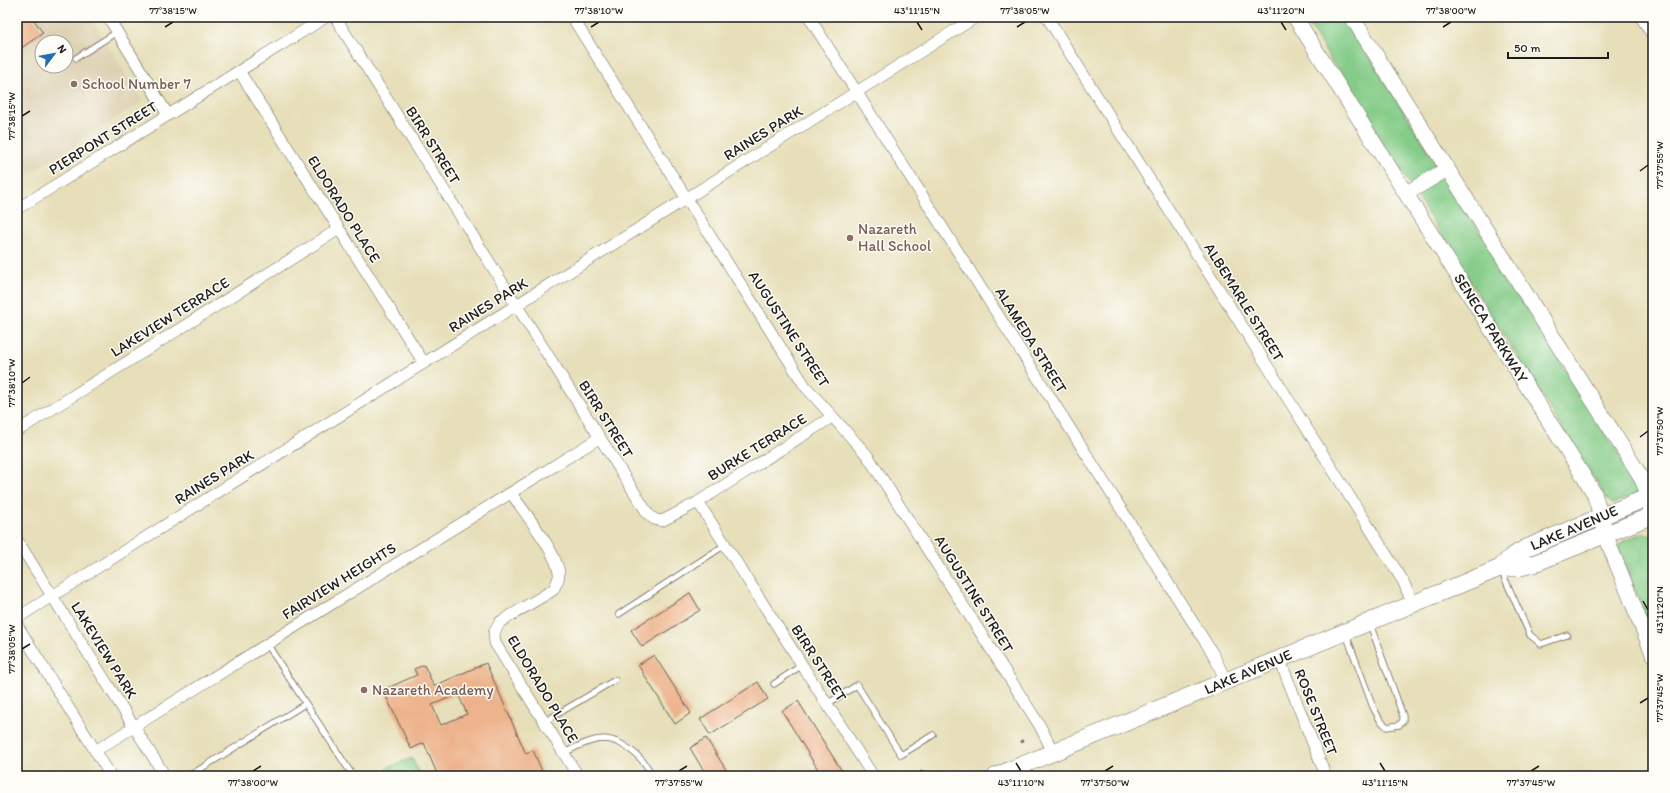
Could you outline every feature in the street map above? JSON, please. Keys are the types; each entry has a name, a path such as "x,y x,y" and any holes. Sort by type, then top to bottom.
{"main road":[{"name":"LAKE AVENUE","path":"1500,568 1511,557 1526,548 1650,496"},
{"name":"LAKE AVENUE","path":"996,776 1020,768 1053,752 1500,568 1517,568 1533,564 1606,534 1653,517"}],"street":[{"path":"108,17 168,115"},
{"name":"PIERPONT STREET","path":"17,209 326,17"},
{"name":"BIRR STREET","path":"335,17 648,514 654,519 662,521 698,502 873,776"},
{"name":"AUGUSTINE STREET","path":"572,17 805,386 867,455 1040,726 1053,752"},
{"name":"ALAMEDA STREET","path":"809,17 1213,654 1226,681"},
{"name":"RAINES PARK","path":"17,618 976,17"},
{"name":"ALBEMARLE STREET","path":"1047,17 1403,581 1413,604"},
{"name":"SENECA PARKWAY","path":"1295,17 1407,193 1594,493 1612,553 1653,654"},
{"path":"1352,17 1641,477 1650,496 1653,517"},
{"path":"1641,17 1653,36"},
{"name":"ELDORADO PLACE","path":"239,71 424,363"},
{"path":"1407,193 1447,169"},
{"name":"LAKEVIEW TERRACE","path":"17,431 339,229"},
{"name":"BURKE TERRACE","path":"698,502 832,417"},
{"name":"FAIRVIEW HEIGHTS","path":"96,751 599,438"},
{"name":"ELDORADO PLACE","path":"511,493 550,552 559,573 558,582 552,590 500,622 494,633 498,649 578,776"},
{"name":"LAKEVIEW PARK","path":"17,540 165,776"},
{"path":"17,625 111,776"},
{"name":"ROSE STREET","path":"1279,658 1326,776"},
{"path":"1647,776 1653,774"}],"lane":[{"path":"76,58 117,32"},
{"path":"619,614 725,545"},
{"path":"1500,568 1530,635 1541,644 1567,635"},
{"path":"1345,632 1376,714 1387,727 1398,725 1403,721 1403,716 1369,622"},
{"path":"267,644 353,776"},
{"path":"774,684 802,665"},
{"path":"544,722 615,680"},
{"path":"827,704 857,685 901,755 933,734"},
{"path":"189,776 305,704"},
{"path":"564,753 588,742 606,739 641,758 652,776"}],"path":[{"path":"1021,740 1024,745"},
{"path":"921,771 923,776"}],"shaded area":[{"name":"School Number 7","path":"17,17 90,17 143,102 17,181"}],"green space":[{"path":"1304,17 1345,17 1639,487 1638,493 1612,504 1607,499"},
{"path":"1642,533 1649,534 1653,540 1653,635 1618,547 1622,542"},
{"path":"412,758 420,776 390,776 387,768"}],"building":[{"path":"17,17 32,17 43,33 34,34 34,39 17,51"},
{"path":"690,593 700,610 642,647 631,630"},
{"path":"654,655 691,713 675,724 638,665"},
{"path":"486,663 526,754 533,750 544,776 438,776 424,743 411,749 383,690 417,675 414,669 424,665 434,686","holes":["458,694 467,714 441,725 432,705"]},
{"path":"758,682 768,699 710,735 700,719"},
{"path":"798,701 845,776 822,776 782,711"},
{"path":"706,738 730,776 707,776 690,748"}],"place":[{"name":"School Number 7","path":"74,84"},
{"name":"Nazareth Hall School","path":"850,238"},
{"name":"Nazareth Academy","path":"364,690"}]}
